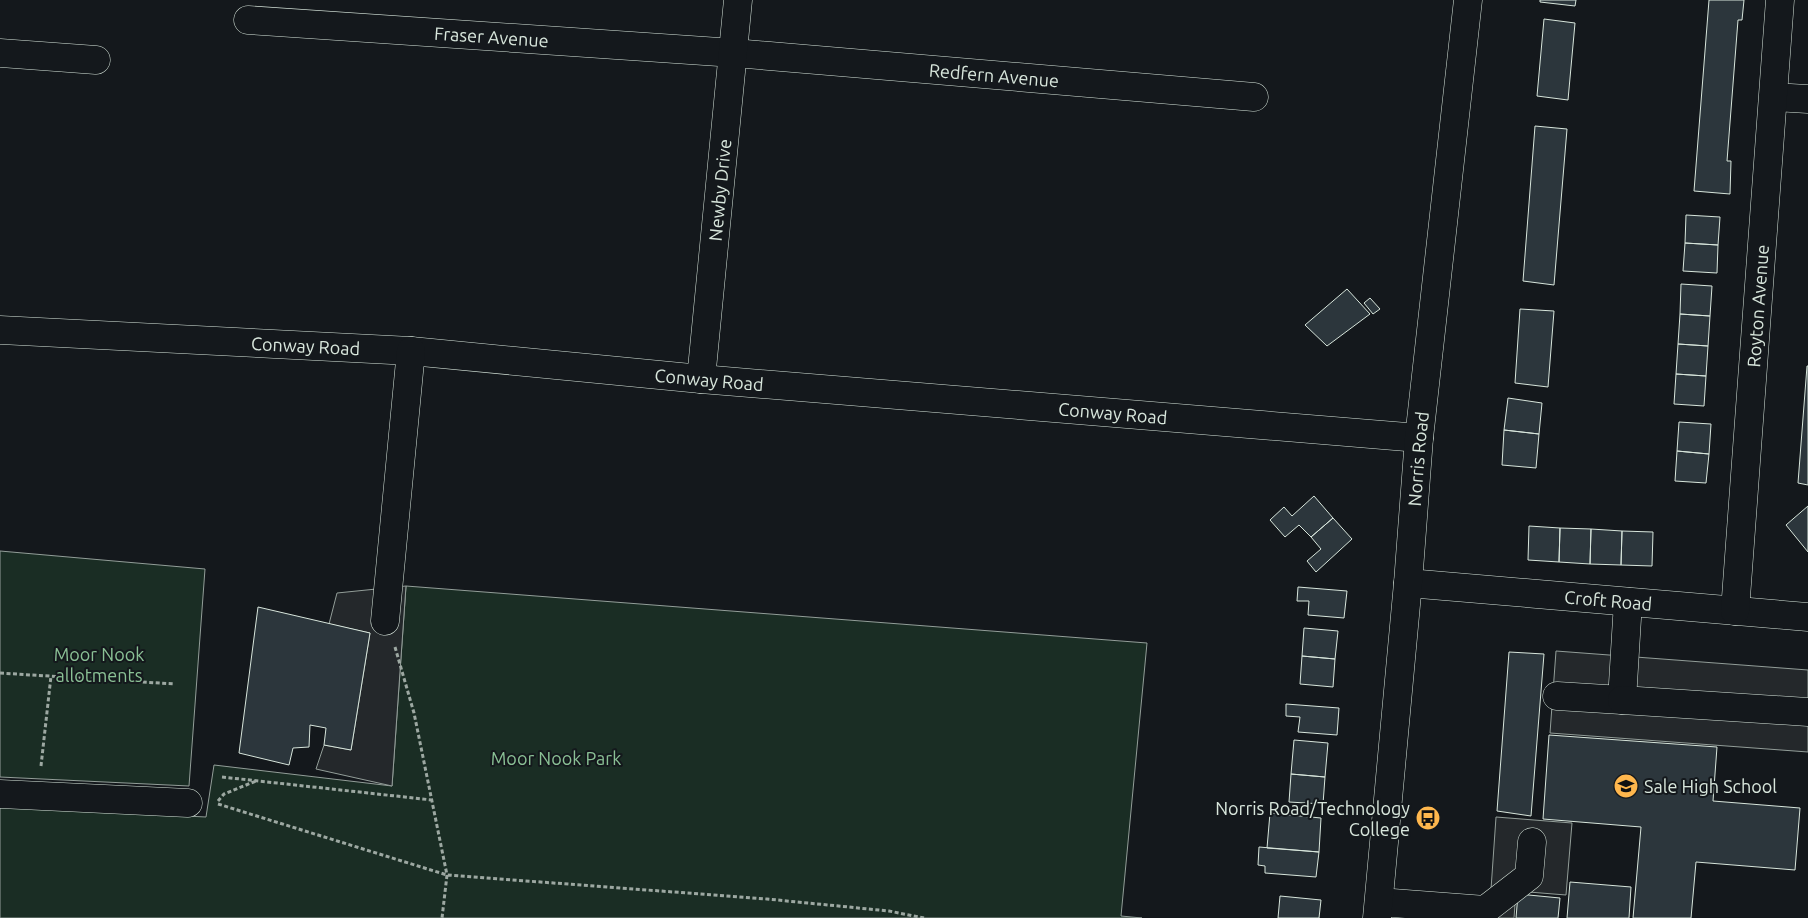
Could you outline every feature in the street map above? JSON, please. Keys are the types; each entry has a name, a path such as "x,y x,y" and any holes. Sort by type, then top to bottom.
{"street":[{"name":"Newby Drive","path":"701,379 738,0"},
{"name":"Norris Road","path":"1378,910 1408,584 1419,438 1468,0"},
{"name":"Royton Avenue","path":"1735,611 1780,0"},
{"name":"Fraser Avenue","path":"248,20 734,53"},
{"path":"0,53 96,60"},
{"name":"Redfern Avenue","path":"734,53 1254,97"},
{"path":"1774,97 1808,100"},
{"name":"Conway Road","path":"0,330 410,351 701,379 1419,438"},
{"path":"385,620 410,351"},
{"name":"Croft Road","path":"1408,584 1808,617"},
{"path":"1622,700 1628,602"},
{"path":"1557,696 1808,712"},
{"path":"0,794 188,803"},
{"path":"1378,910 1486,910 1529,876 1532,842"}],"path":[{"path":"385,620 399,657 414,713 447,875 442,918"},
{"path":"0,673 175,684"},
{"path":"38,796 51,676"},
{"path":"222,777 432,800"},
{"path":"257,781 224,794 216,804 447,875 767,899 889,911 924,918"}],"green space":[{"name":"Moor Nook allotments","path":"0,551 205,569 189,786 0,777"},
{"name":"Moor Nook Park","path":"406,586 1147,643 1121,916 1142,918 0,918 0,807 206,817 214,765 392,786"}],"shaded area":[{"path":"406,586 392,786 316,769 324,745 351,750 370,633 329,624 337,593"},
{"path":"1556,651 1808,670 1808,752 1550,733"},
{"path":"1496,817 1572,823 1566,895 1516,891 1514,918 1489,918"}],"building":[{"path":"1540,0 1576,0 1575,6 1540,2"},
{"path":"1709,0 1744,0 1742,20 1738,20 1727,161 1731,161 1730,194 1694,191"},
{"path":"1544,19 1575,23 1568,100 1537,96"},
{"path":"1535,126 1567,129 1554,285 1523,281"},
{"path":"1686,215 1720,217 1718,245 1685,243"},
{"path":"1685,243 1718,245 1717,273 1683,271"},
{"path":"1681,284 1712,286 1710,316 1680,314"},
{"path":"1347,289 1370,314 1327,346 1305,325"},
{"path":"1370,298 1380,309 1373,314 1364,303"},
{"path":"1520,309 1554,311 1548,387 1515,383"},
{"path":"1680,314 1710,316 1708,346 1678,344"},
{"path":"1678,344 1708,346 1706,376 1676,374"},
{"path":"1808,366 1808,485 1798,483"},
{"path":"1676,374 1706,376 1704,406 1674,404"},
{"path":"1508,398 1542,403 1539,434 1504,430"},
{"path":"1679,422 1711,424 1709,454 1677,451"},
{"path":"1504,430 1539,434 1536,468 1502,465"},
{"path":"1677,451 1709,454 1706,483 1675,481"},
{"path":"1314,496 1333,518 1311,537 1299,525 1285,537 1270,520 1284,507 1292,516"},
{"path":"1808,506 1808,552 1786,525"},
{"path":"1333,518 1352,539 1316,572 1307,561 1321,549 1311,537"},
{"path":"1529,526 1560,528 1559,562 1528,560"},
{"path":"1560,528 1591,529 1590,564 1559,562"},
{"path":"1591,529 1622,531 1621,565 1590,564"},
{"path":"1622,531 1653,532 1652,566 1621,565"},
{"path":"1298,587 1347,591 1344,618 1308,615 1309,601 1297,601"},
{"path":"258,607 370,633 351,750 324,745 326,728 310,725 309,747 293,748 289,765 239,753"},
{"path":"1304,628 1338,631 1335,659 1302,656"},
{"path":"1509,652 1544,654 1531,816 1497,811"},
{"path":"1302,656 1335,659 1333,687 1300,684"},
{"path":"1286,704 1339,708 1337,735 1298,732 1300,717 1286,716"},
{"path":"1549,735 1717,747 1713,801 1800,808 1795,870 1696,862 1691,918 1633,918 1641,827 1543,819"},
{"path":"1294,740 1328,743 1325,777 1291,774"},
{"path":"1291,774 1325,777 1323,804 1289,802"},
{"path":"1270,813 1321,818 1319,852 1267,848"},
{"path":"1259,847 1319,852 1316,877 1265,873 1265,866 1258,865"},
{"path":"1570,882 1631,887 1629,918 1567,918"},
{"path":"1518,894 1560,898 1558,918 1516,918"},
{"path":"1280,896 1321,900 1319,918 1278,918"}],"place":[{"name":"Sale High School","path":"1626,786"},
{"name":"Norris Road/Technology College","path":"1428,818"}]}
